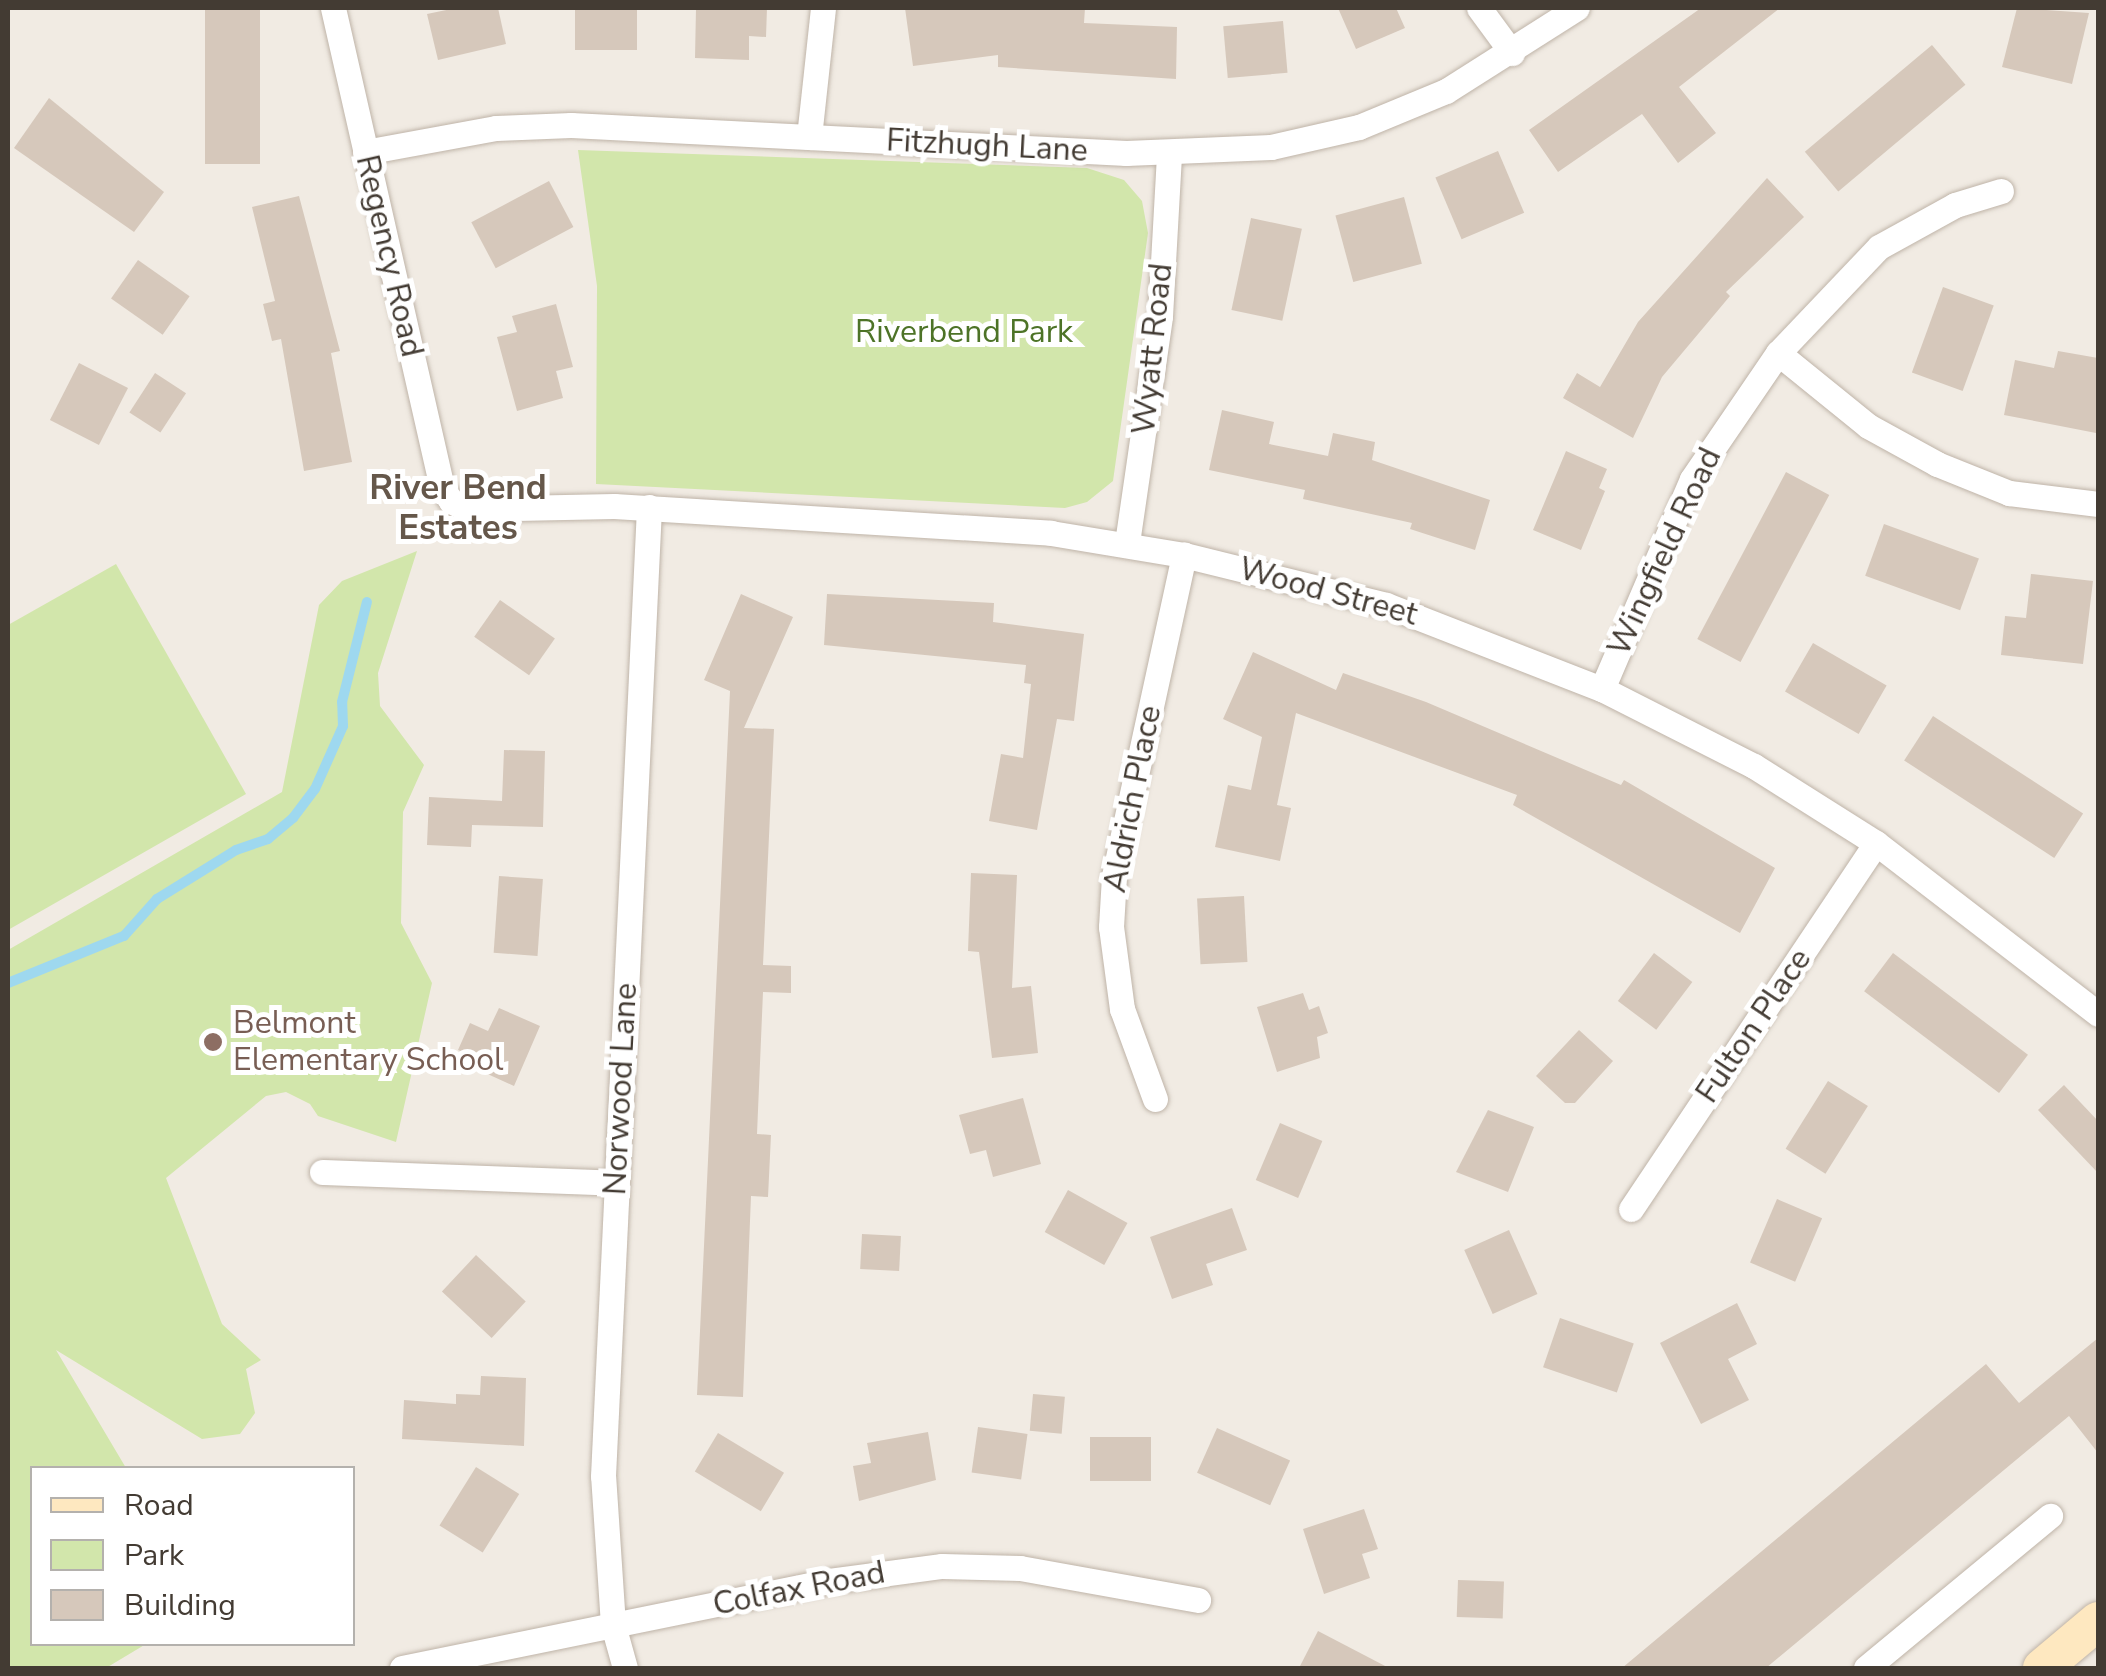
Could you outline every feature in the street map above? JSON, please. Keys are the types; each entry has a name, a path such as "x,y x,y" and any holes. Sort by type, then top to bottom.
{"street":[{"name":"Regency Road","path":"332,8 442,488 451,501"},
{"path":"809,137 823,8"},
{"path":"1479,8 1512,53"},
{"name":"Fitzhugh Lane","path":"365,152 536,125 1170,154 1271,147 1360,127 1446,91 1512,53 1576,8"},
{"name":"Wyatt Road","path":"1127,543 1160,316 1170,154"},
{"name":"Wingfield Road","path":"1602,689 1692,479 1778,353 1880,247 1955,205 2001,191"},
{"path":"1778,353 1868,426 1937,464 2010,493 2098,504"},
{"name":"Wood Street","path":"451,501 466,509 649,507 985,526 1127,543 1386,605 1602,689 1754,766 1876,843 2098,1014"},
{"name":"Norwood Lane","path":"625,1668 613,1626 603,1476 649,507"},
{"name":"Aldrich Place","path":"1155,1099 1122,1009 1111,927 1114,876 1184,555"},
{"name":"Fulton Place","path":"1631,1209 1876,843"},
{"path":"322,1172 616,1183"},
{"path":"1866,1668 2050,1516"},
{"name":"Colfax Road","path":"402,1668 829,1581 942,1566 1020,1568 1198,1600"},
{"path":"2042,1668 2098,1621"}],"green space":[{"name":"Riverbend Park","path":"578,150 1087,168 1124,180 1142,201 1148,233 1113,481 1087,502 1065,508 596,484 597,286"},
{"path":"417,551 378,673 380,706 424,765 403,812 401,923 432,983 396,1142 318,1116 310,1104 286,1092 266,1096 166,1178 222,1324 261,1360 246,1369 255,1413 240,1434 202,1439 56,1350 125,1466 30,1466 30,1646 143,1646 106,1668 8,1668 8,950 282,792 319,605 342,581"},
{"path":"116,564 246,794 8,930 8,625"}],"building":[{"path":"205,8 260,8 260,164 205,164"},
{"path":"456,8 498,8 506,44 438,60 427,14"},
{"path":"575,8 637,8 637,50 575,50"},
{"path":"696,8 767,8 766,37 749,36 749,60 695,58"},
{"path":"905,8 1085,8 1084,23 1177,27 1176,79 998,67 998,55 913,66"},
{"path":"1338,8 1396,8 1405,28 1356,49"},
{"path":"1701,8 1780,8 1679,87 1716,133 1678,163 1642,114 1558,172 1529,130"},
{"path":"2017,8 2089,13 2072,84 2002,67"},
{"path":"1283,21 1288,73 1228,78 1223,26"},
{"path":"1932,45 1965,85 1838,192 1805,152"},
{"path":"49,98 164,192 134,232 14,148"},
{"path":"1498,151 1524,213 1462,239 1435,178"},
{"path":"1767,178 1804,217 1726,292 1730,296 1662,377 1633,438 1563,398 1577,373 1600,387 1638,322"},
{"path":"549,181 573,227 496,268 471,222"},
{"path":"299,196 340,351 331,353 352,462 304,471 281,339 272,341 263,304 275,301 252,207"},
{"path":"1404,197 1422,264 1353,282 1335,215"},
{"path":"1251,218 1302,229 1282,321 1231,310"},
{"path":"138,260 190,296 163,335 111,299"},
{"path":"1943,287 1994,305 1963,391 1912,373"},
{"path":"556,304 573,367 556,371 563,398 517,411 497,337 517,332 512,316"},
{"path":"2058,351 2098,358 2096,433 2004,415 2015,360 2054,368"},
{"path":"79,363 128,388 99,445 50,420"},
{"path":"155,373 186,393 160,433 129,412"},
{"path":"1222,410 1274,422 1269,444 1328,456 1333,433 1375,442 1372,460 1490,500 1475,550 1410,529 1412,523 1303,499 1305,490 1209,470"},
{"path":"1566,451 1607,469 1599,488 1605,491 1581,550 1533,530"},
{"path":"1786,472 1829,495 1741,662 1697,639"},
{"path":"1884,524 1979,559 1960,610 1865,576"},
{"path":"2031,574 2093,581 2083,664 2001,655 2005,616 2026,618"},
{"path":"741,594 793,617 744,728 774,729 763,965 791,966 791,993 763,992 757,1134 771,1135 768,1197 751,1196 743,1397 697,1395 730,691 704,680"},
{"path":"827,594 994,603 993,622 1084,634 1074,721 1057,719 1037,830 989,821 1001,754 1023,758 1031,684 1024,683 1026,665 824,645"},
{"path":"500,600 555,638 529,675 474,637"},
{"path":"1813,643 1887,686 1859,734 1785,691"},
{"path":"1253,652 1336,690 1343,673 1426,702 1621,785 1624,780 1775,868 1740,933 1513,805 1517,795 1296,713 1277,805 1291,808 1280,861 1215,847 1228,785 1251,790 1262,737 1223,719"},
{"path":"1933,716 2083,813 2054,858 1904,760"},
{"path":"504,750 545,751 543,827 472,825 471,847 427,845 429,797 502,801"},
{"path":"971,873 1017,875 1012,988 1031,986 1038,1053 992,1058 979,952 968,951"},
{"path":"499,876 543,879 538,956 494,953"},
{"path":"1244,896 1247,962 1201,964 1197,898"},
{"path":"1654,953 1692,982 1656,1030 1618,1001"},
{"path":"1893,953 2028,1055 1999,1093 1864,991"},
{"path":"1303,993 1309,1010 1319,1006 1328,1033 1317,1037 1320,1058 1277,1072 1257,1007"},
{"path":"499,1008 540,1026 514,1086 470,1066 474,1057 458,1050 470,1023 488,1031"},
{"path":"1579,1030 1613,1061 1575,1103 1565,1103 1536,1076"},
{"path":"1828,1081 1868,1106 1825,1174 1786,1149"},
{"path":"2064,1085 2098,1121 2098,1173 2038,1110"},
{"path":"1023,1098 1041,1164 993,1177 986,1150 970,1154 959,1115"},
{"path":"1488,1110 1534,1127 1508,1192 1456,1172"},
{"path":"1280,1123 1322,1141 1298,1198 1256,1180"},
{"path":"1068,1190 1127,1223 1104,1265 1045,1232"},
{"path":"1777,1199 1822,1218 1795,1282 1750,1263"},
{"path":"1232,1208 1247,1250 1206,1264 1213,1285 1172,1299 1150,1237"},
{"path":"1509,1230 1537,1294 1493,1314 1464,1250"},
{"path":"862,1234 901,1236 899,1271 860,1269"},
{"path":"476,1255 526,1301 492,1338 442,1292"},
{"path":"1737,1303 1757,1344 1728,1359 1749,1400 1701,1424 1660,1343"},
{"path":"1560,1318 1634,1343 1617,1393 1543,1367"},
{"path":"2098,1338 2098,1453 2069,1416 1766,1668 1622,1668 1986,1364 2019,1403"},
{"path":"481,1376 526,1378 524,1446 402,1439 404,1400 456,1404 456,1394 480,1395"},
{"path":"1033,1394 1065,1397 1062,1434 1030,1431"},
{"path":"978,1427 1028,1434 1021,1480 972,1473"},
{"path":"1217,1428 1290,1461 1270,1505 1197,1473"},
{"path":"928,1432 936,1480 859,1501 853,1466 871,1463 867,1443"},
{"path":"718,1433 784,1473 761,1511 695,1472"},
{"path":"1090,1437 1151,1437 1151,1481 1090,1481"},
{"path":"476,1467 519,1494 483,1553 439,1526"},
{"path":"1364,1509 1378,1549 1362,1554 1370,1578 1324,1594 1303,1529"},
{"path":"1458,1580 1504,1582 1503,1619 1457,1617"},
{"path":"1318,1631 1389,1668 1299,1668"}],"waterway":[{"path":"8,983 124,936 157,899 236,850 268,839 293,818 315,789 343,726 342,702 367,602"}],"place":[{"name":"Belmont Elementary School","path":"213,1042"}],"district":[{"name":"River Bend Estates","path":"458,508"}]}
